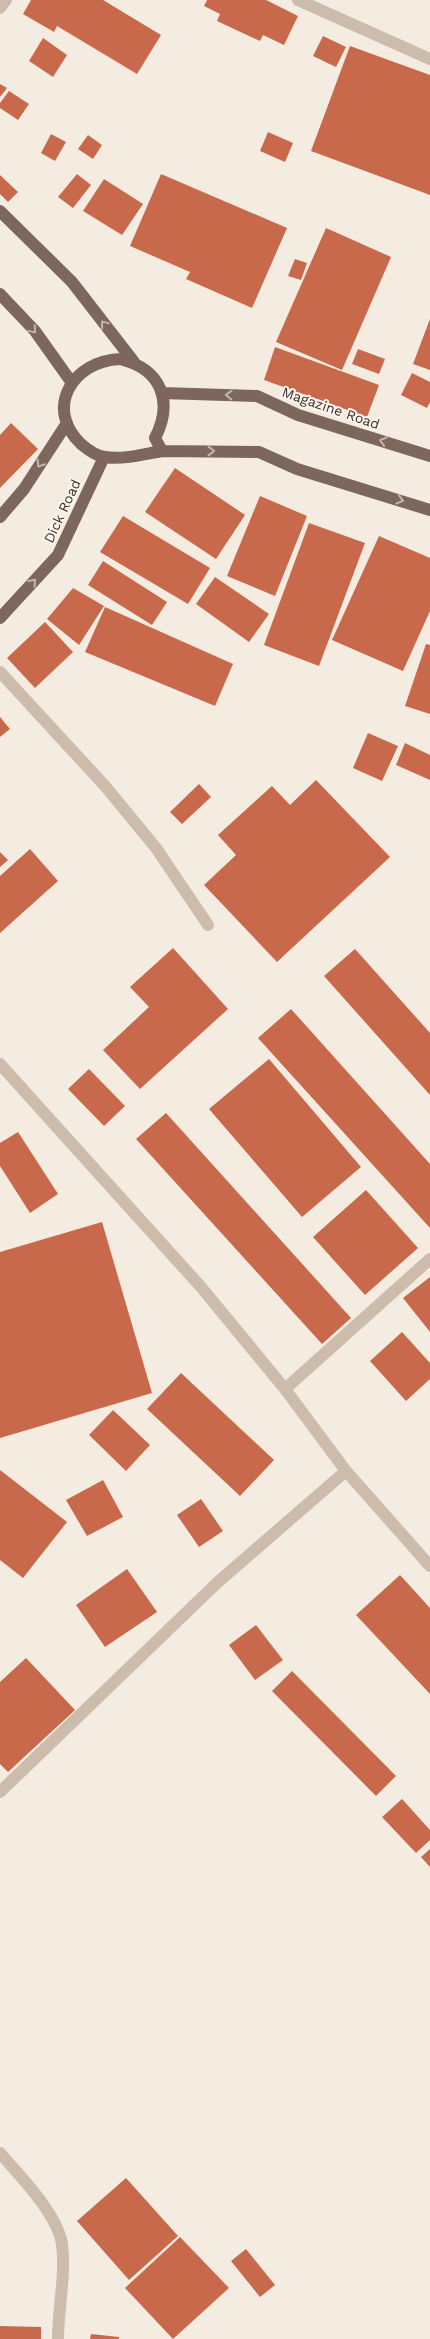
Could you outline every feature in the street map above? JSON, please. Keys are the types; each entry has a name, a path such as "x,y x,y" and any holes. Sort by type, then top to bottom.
{"main road":[{"path":"0,211 72,282 134,362 151,375 162,394 165,409 162,424 155,438 162,451"},
{"path":"0,294 35,332 72,383"},
{"path":"134,362 120,359 99,362 81,372 72,383 66,396 64,410 67,423 75,438 88,450 104,457 125,457 162,451 259,452 297,469 430,510"},
{"name":"Magazine Road","path":"162,394 257,396 298,415 430,456"},
{"path":"0,517 24,489 67,423"},
{"name":"Dick Road","path":"0,618 58,555 104,457"}],"street":[{"path":"0,8 6,0"},
{"path":"298,0 430,59"},
{"path":"0,672 106,786 156,848 208,925"},
{"path":"0,1064 200,1287 285,1389 346,1471 430,1566"},
{"path":"285,1389 430,1259"},
{"path":"0,1792 218,1582 346,1471"},
{"path":"0,2153 57,2226 62,2243 63,2269 58,2339"}],"building":[{"path":"31,0 103,0 161,35 137,74 57,26 54,32 23,14"},
{"path":"207,0 266,0 298,16 284,45 263,35 260,41 217,21 220,14 204,6"},
{"path":"323,36 346,47 336,67 313,56"},
{"path":"43,38 67,55 53,77 29,61"},
{"path":"350,46 430,75 430,195 311,151"},
{"path":"0,84 7,88 0,97"},
{"path":"9,91 29,104 18,120 0,108 0,103"},
{"path":"268,132 293,143 285,162 260,151"},
{"path":"51,134 66,142 55,161 41,153"},
{"path":"88,135 102,145 93,159 78,149"},
{"path":"77,174 91,185 73,208 58,197"},
{"path":"161,174 287,228 252,308 186,279 190,272 130,246"},
{"path":"0,175 18,192 8,202 0,194"},
{"path":"104,179 143,204 122,235 83,211"},
{"path":"326,228 391,257 342,370 276,342"},
{"path":"295,259 307,263 301,280 288,276"},
{"path":"430,319 430,370 413,364"},
{"path":"275,347 379,385 367,417 264,380"},
{"path":"358,349 385,359 379,374 352,364"},
{"path":"412,373 430,382 430,402 427,408 401,395"},
{"path":"11,423 38,449 0,488 0,435"},
{"path":"175,468 245,515 216,559 145,512"},
{"path":"260,496 307,516 275,596 227,576"},
{"path":"123,516 210,568 188,604 100,552"},
{"path":"309,523 365,543 319,666 264,645"},
{"path":"379,536 430,558 430,611 403,671 332,640"},
{"path":"103,561 167,602 152,625 88,585"},
{"path":"215,577 269,614 249,642 196,604"},
{"path":"73,588 104,606 79,645 47,619"},
{"path":"105,607 233,664 215,706 85,652"},
{"path":"45,622 73,652 35,688 7,658"},
{"path":"426,644 430,645 430,714 405,706"},
{"path":"0,717 10,729 0,737"},
{"path":"368,733 398,746 382,781 353,768"},
{"path":"405,743 430,755 430,780 396,765"},
{"path":"316,780 390,857 277,962 204,885 236,855 218,835 272,786 290,805"},
{"path":"199,784 211,797 182,824 170,812"},
{"path":"30,849 58,881 0,933 0,876"},
{"path":"0,852 8,860 0,867"},
{"path":"173,948 228,1009 140,1089 103,1050 149,1007 130,987"},
{"path":"355,949 430,1033 430,1095 324,976"},
{"path":"291,1009 430,1164 430,1228 258,1038"},
{"path":"269,1059 361,1167 302,1217 209,1109"},
{"path":"89,1069 125,1106 104,1126 68,1089"},
{"path":"166,1113 351,1318 322,1344 136,1139"},
{"path":"18,1132 58,1194 30,1213 0,1166 0,1143"},
{"path":"366,1190 418,1248 365,1295 313,1237"},
{"path":"102,1222 152,1393 0,1438 0,1252"},
{"path":"430,1277 430,1332 403,1298"},
{"path":"402,1332 430,1363 430,1379 406,1401 370,1361"},
{"path":"181,1373 274,1460 240,1496 147,1409"},
{"path":"113,1410 150,1445 126,1471 89,1435"},
{"path":"0,1470 67,1522 23,1578 0,1560"},
{"path":"103,1480 123,1517 87,1536 66,1500"},
{"path":"201,1499 223,1531 199,1547 177,1515"},
{"path":"127,1569 157,1612 105,1647 76,1605"},
{"path":"400,1575 430,1608 430,1694 356,1615"},
{"path":"256,1625 283,1660 255,1680 229,1645"},
{"path":"26,1658 75,1710 8,1772 0,1764 0,1682"},
{"path":"292,1671 396,1776 376,1796 272,1691"},
{"path":"402,1799 430,1830 430,1840 416,1853 382,1817"},
{"path":"430,1849 430,1867 421,1857"},
{"path":"126,2178 178,2236 129,2280 77,2221"},
{"path":"180,2237 229,2288 173,2339 125,2288"},
{"path":"246,2249 275,2285 260,2297 231,2261"},
{"path":"0,2326 41,2327 41,2339 0,2339"},
{"path":"91,2334 119,2337 119,2339 90,2339"}]}
